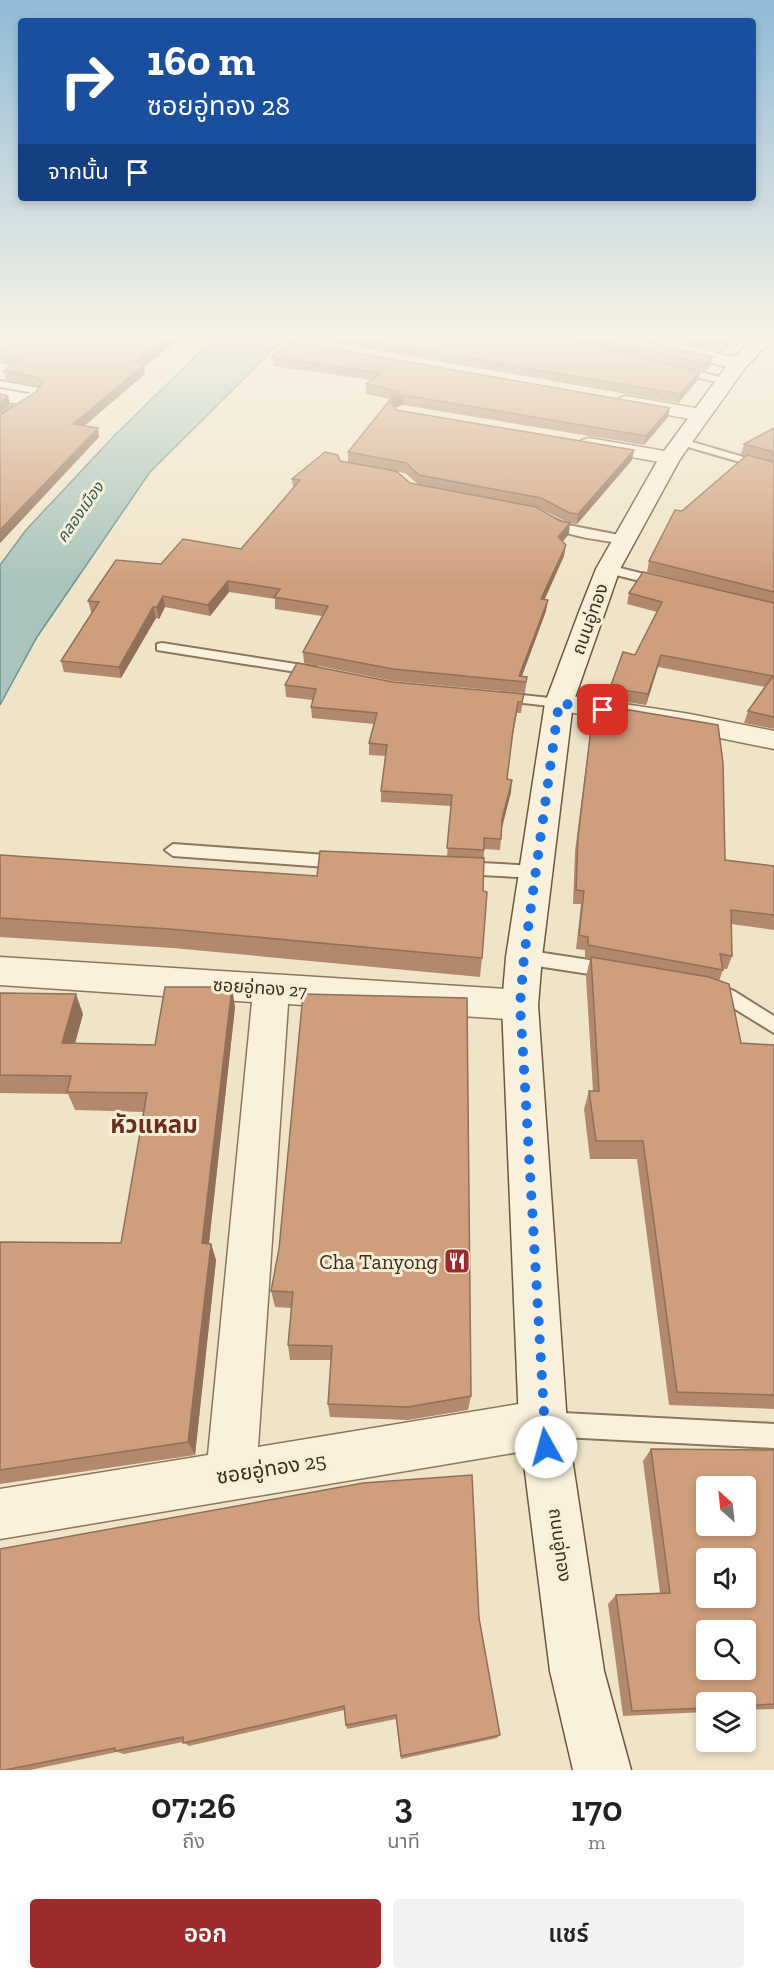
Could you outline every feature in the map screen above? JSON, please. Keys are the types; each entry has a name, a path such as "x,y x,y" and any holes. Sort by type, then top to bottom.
{"street":[{"name":"ถนนอู่ทอง","path":"602,1770 577,1671 543,1424 520,1005 524,957 559,703 608,569 676,450 699,418"},
{"path":"569,441 676,450"},
{"path":"559,703 690,723 774,740"},
{"name":"ซอยอู่ทอง 27","path":"0,971 520,1005"},
{"path":"231,1474 272,988"},
{"name":"ซอยอู่ทอง 25","path":"0,1514 543,1424"}],"lane":[{"path":"676,450 774,469"},
{"path":"539,513 564,528 624,540"},
{"path":"608,569 675,586"},
{"path":"162,647 325,673"},
{"path":"488,696 559,703"},
{"path":"173,849 352,863"},
{"path":"447,868 536,872"},
{"path":"524,957 631,974"},
{"path":"690,986 728,996 774,1025"},
{"path":"543,1424 774,1436"}],"water":[{"name":"คลองเมือง","path":"133,418 205,418 150,472 37,637 0,705 0,565 26,530"}],"building":[{"path":"0,418 81,418 73,424 98,428 0,530"},
{"path":"376,418 441,418 634,450 578,514 570,513 541,498 419,475 406,463 348,452"},
{"path":"537,418 662,418 646,436"},
{"path":"774,428 774,452 744,444"},
{"path":"325,452 338,455 340,461 396,471 410,483 536,507 560,521 570,523 558,537 566,545 541,599 548,600 519,676 527,677 526,682 393,669 303,652 328,606 274,597 280,589 228,581 208,605 163,596 157,607 153,607 119,667 61,661 99,602 88,601 116,560 161,564 183,539 241,549 300,480 292,479"},
{"path":"747,455 774,462 774,592 649,561 675,510 682,511"},
{"path":"643,572 774,603 774,717 748,711 773,676 661,655 648,694 610,688 623,652 635,655 662,602 629,593"},
{"path":"297,663 393,682 524,694 522,702 518,702 513,730 507,779 512,780 502,819 501,839 484,838 484,850 447,848 452,795 381,791 387,745 369,743 377,713 311,707 316,689 285,685"},
{"path":"594,704 718,725 723,763 725,860 774,866 774,915 731,910 732,956 720,954 723,970 588,945 588,937 579,935 584,891 576,890 578,837"},
{"path":"320,851 484,858 483,891 487,892 482,958 169,929 0,918 0,855 317,876"},
{"path":"591,957 709,977 729,984 741,1043 774,1045 774,1395 677,1392 643,1141 596,1141 589,1091 599,1091"},
{"path":"165,987 232,987 202,1243 211,1244 188,1442 0,1470 0,1242 121,1243 147,1093 67,1092 71,1076 0,1075 0,993 76,994 62,1043 155,1045"},
{"path":"303,994 467,998 471,1396 408,1407 328,1404 332,1346 288,1345 293,1292 271,1291 279,1249"},
{"path":"651,1449 774,1450 774,1704 756,1705 756,1692 696,1692 696,1708 632,1711 616,1595 670,1593"},
{"path":"472,1475 479,1618 500,1735 401,1756 396,1715 346,1725 344,1706 183,1743 183,1737 0,1770 0,1549 363,1483"}],"place":[{"name":"Cha Tanyong","path":"457,1261"}],"district":[{"name":"หัวแหลม","path":"154,1124"}],"route":[{"path":"546,1447 520,1005 524,957 559,703 603,710"}]}
